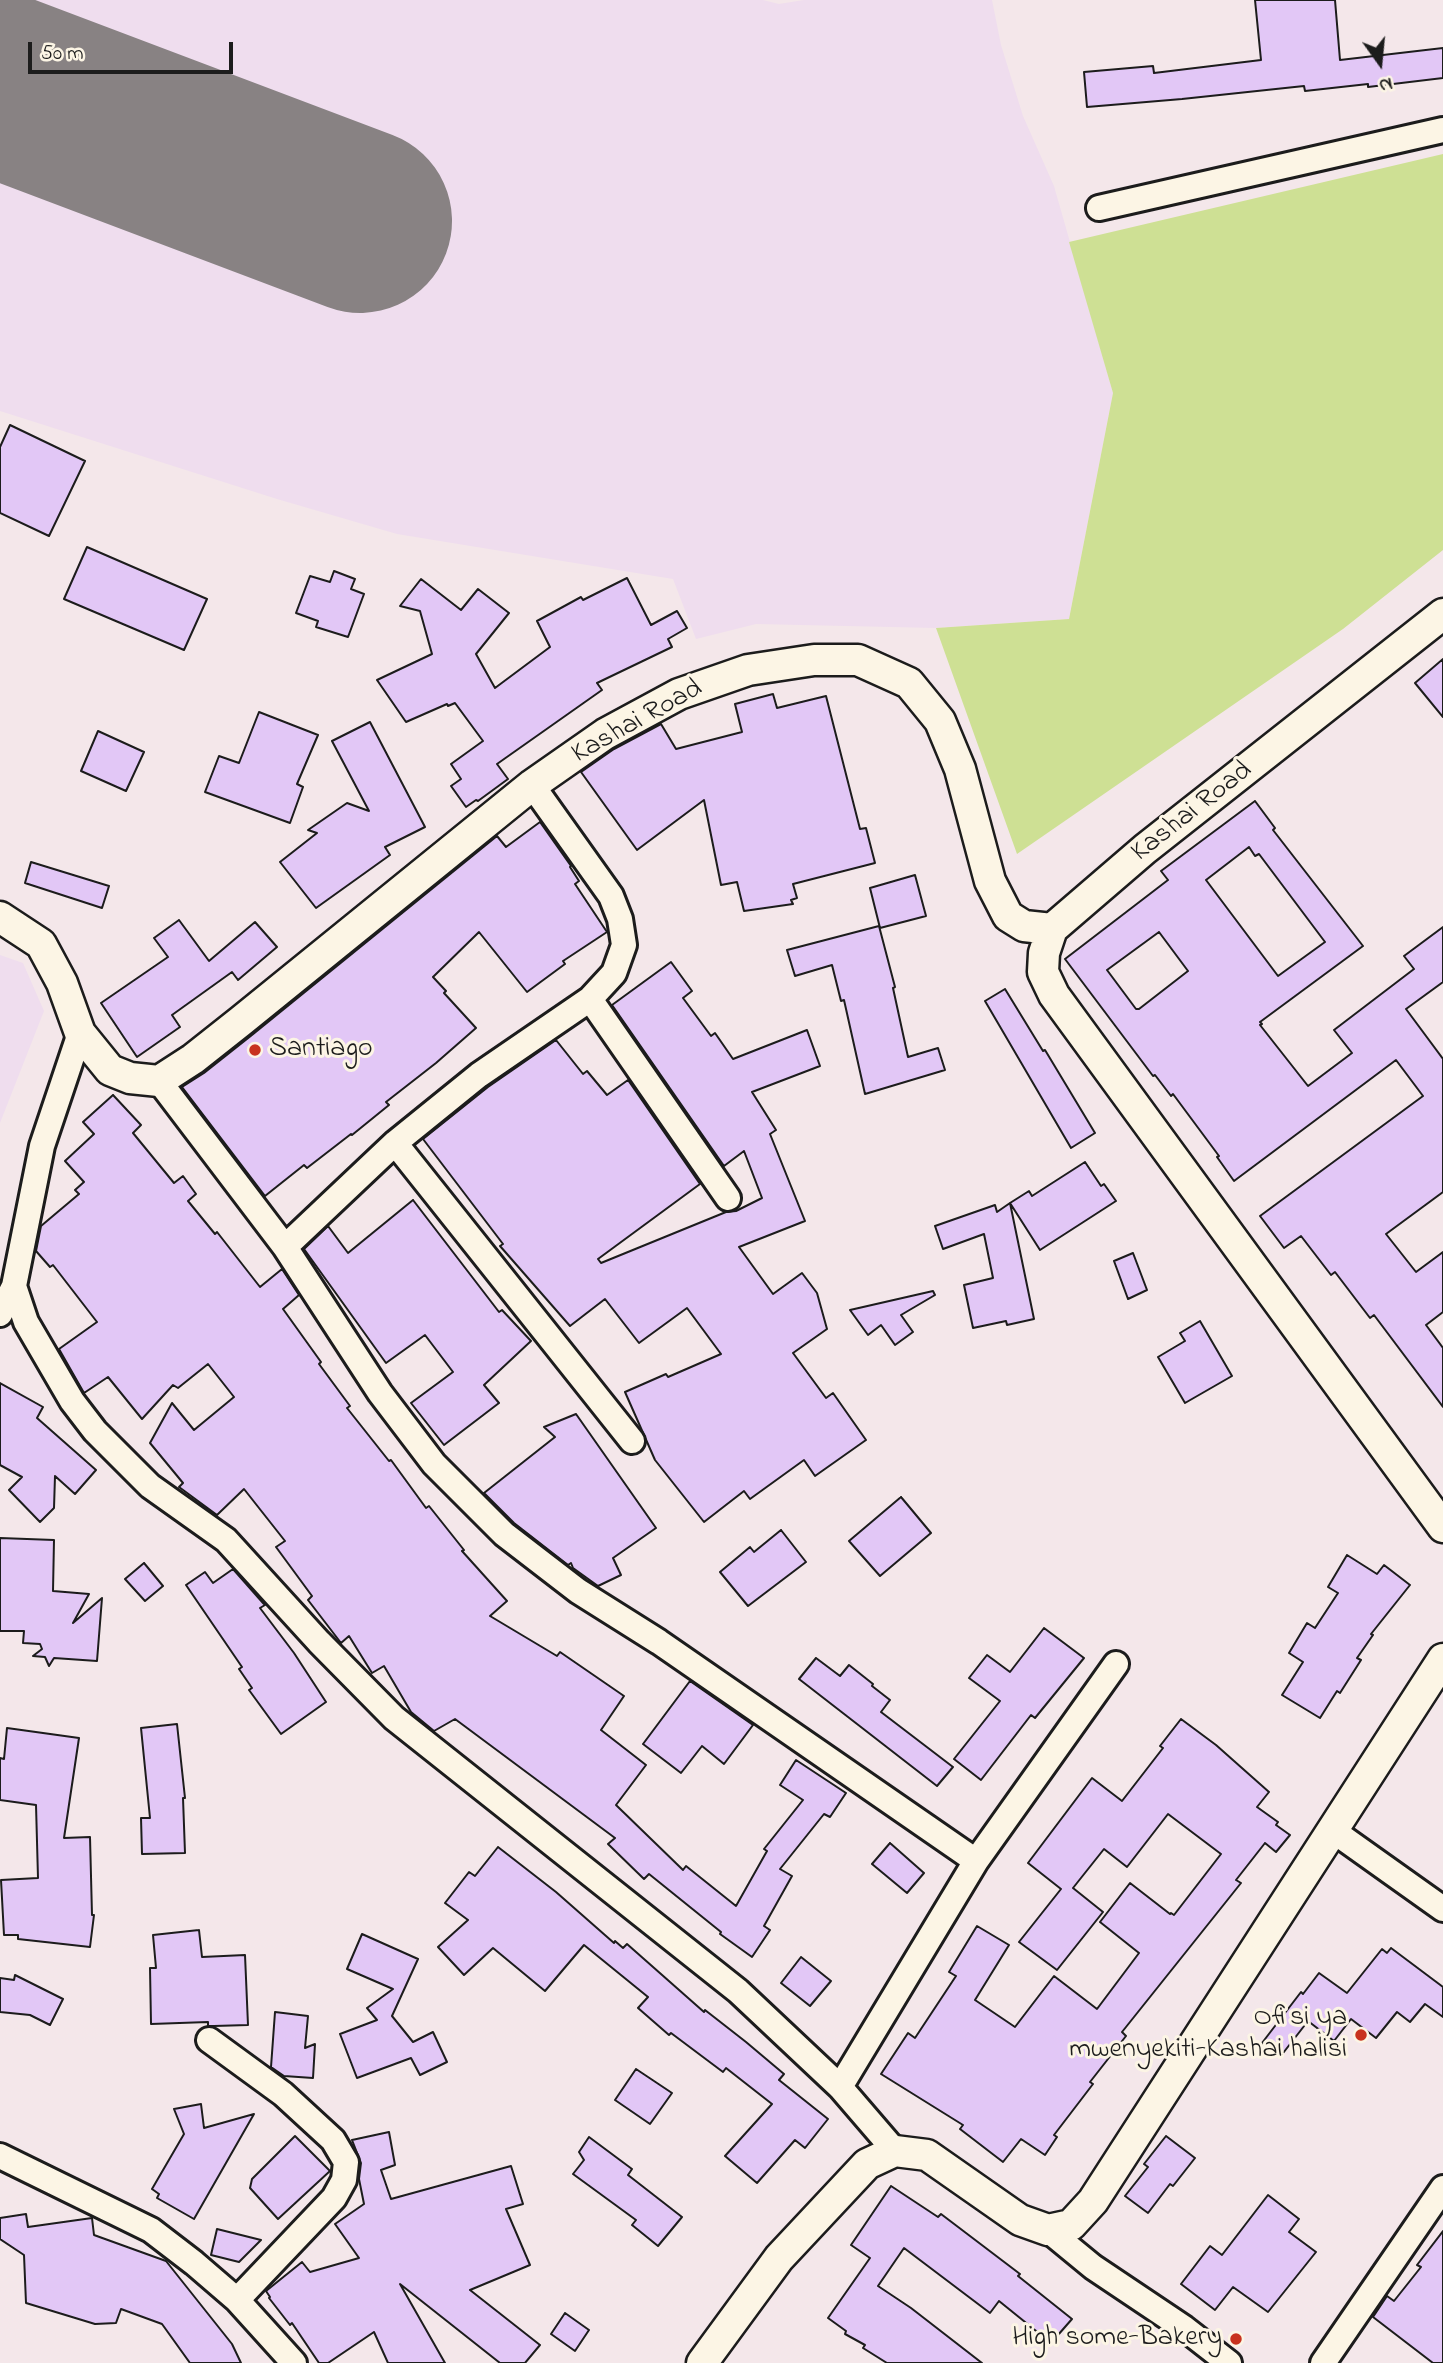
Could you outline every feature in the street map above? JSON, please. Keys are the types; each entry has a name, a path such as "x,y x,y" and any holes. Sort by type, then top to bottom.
{"street":[{"path":"1099,208 1443,130"},
{"name":"Kashai Road","path":"159,1081 213,1044 532,785 606,734 679,694 748,670 814,660 858,660 909,682 940,722 960,769 990,881 1008,916 1024,926 1052,929 1144,849 1443,614"},
{"path":"285,1247 394,1143 479,1075 590,999 614,973 624,944 620,919 611,896 532,785"},
{"path":"0,917 41,944 62,983 80,1033 110,1070 130,1078 159,1081 285,1247 387,1403 434,1464 504,1534 578,1591 659,1642 976,1861"},
{"path":"1052,929 1044,953 1043,972 1054,995 1443,1527"},
{"path":"590,999 728,1198"},
{"path":"0,1314 14,1286 42,1146 80,1033"},
{"path":"394,1143 632,1441"},
{"path":"14,1286 26,1322 72,1401 95,1431 150,1486 226,1540 319,1642 394,1718 738,1991 840,2087 895,2151"},
{"path":"1048,2230 1071,2225 1093,2201 1443,1659"},
{"path":"840,2087 976,1861 1116,1664"},
{"path":"1332,1830 1443,1909"},
{"path":"209,2040 283,2094 333,2140 346,2162 344,2180 334,2198 237,2300"},
{"path":"702,2363 779,2258 867,2164 895,2151 927,2155 1020,2220 1048,2230 1093,2267 1184,2328 1229,2363"},
{"path":"0,2156 151,2230 237,2300 294,2363"},
{"path":"1333,2360 1443,2188"}],"shaded area":[{"path":"0,0 763,0 779,4 804,0 992,0 1001,45 1023,116 1054,186 1113,393 1069,619 936,628 756,624 696,639 673,579 397,534 0,411"},
{"path":"0,955 23,963 44,1011 0,1123"}],"green space":[{"path":"1443,154 1443,550 1343,629 1017,854 936,628 1069,619 1113,393 1069,242"}],"building":[{"path":"1255,0 1335,0 1340,60 1443,48 1443,78 1305,91 1304,86 1087,107 1084,72 1153,66 1154,73 1261,60"},
{"path":"10,425 85,461 49,536 0,513 0,447"},
{"path":"87,547 207,599 184,650 64,599"},
{"path":"334,571 355,579 351,589 364,594 348,637 316,627 318,621 296,613 310,576 330,582"},
{"path":"627,578 651,625 677,611 687,628 668,639 672,647 597,683 602,690 497,764 508,779 466,807 451,786 461,779 451,764 483,741 455,703 406,722 377,680 432,654 420,611 400,606 421,579 461,610 478,589 509,613 476,654 495,688 550,647 537,621 581,597 583,600"},
{"path":"1443,659 1443,717 1415,683"},
{"path":"773,694 777,708 826,696 860,829 866,828 875,863 793,884 797,898 791,900 793,904 744,911 737,882 721,885 704,800 637,850 581,772 614,749 661,724 676,749 742,732 735,704"},
{"path":"259,712 318,735 297,784 303,787 290,823 205,792 219,756 239,763"},
{"path":"370,722 425,827 385,847 390,855 316,908 280,862 317,833 308,830 347,803 369,811 332,741"},
{"path":"98,731 144,752 126,791 81,771"},
{"path":"1255,801 1275,828 1273,830 1363,946 1260,1022 1308,1086 1352,1053 1334,1030 1414,969 1404,956 1443,927 1443,982 1406,1009 1443,1059 1443,1192 1386,1234 1416,1272 1443,1252 1443,1312 1426,1325 1443,1348 1443,1407 1374,1315 1370,1318 1335,1272 1331,1275 1301,1236 1284,1248 1260,1216 1423,1096 1396,1060 1234,1181 1173,1094 1171,1096 1155,1075 1153,1076 1065,959 1168,880 1161,871","holes":["1249,847 1255,856 1259,854 1325,942 1278,976 1206,880","1159,932 1188,971 1136,1009 1107,970"]},
{"path":"540,822 571,866 579,881 575,884 607,932 563,961 565,964 527,992 479,932 433,977 476,1028 386,1102 389,1105 352,1135 307,1168 304,1165 265,1196 182,1087 252,1035 497,836 506,847"},
{"path":"31,862 109,886 102,908 25,883"},
{"path":"915,875 926,916 880,928 870,888"},
{"path":"179,920 209,961 255,922 277,947 238,980 232,972 172,1015 180,1027 137,1057 101,1003 168,957 154,938"},
{"path":"879,926 895,987 893,988 908,1057 938,1048 945,1070 865,1094 844,1000 841,1001 832,965 795,976 787,950"},
{"path":"671,962 692,991 683,998 711,1036 715,1033 733,1059 807,1030 820,1066 752,1092 776,1130 770,1134 805,1221 739,1247 773,1294 802,1273 817,1293 827,1329 793,1353 826,1398 833,1393 866,1440 815,1476 804,1460 750,1499 744,1491 704,1522 655,1460 625,1392 721,1354 687,1308 639,1343 605,1299 570,1326 500,1246 503,1244 423,1139 488,1087 556,1040 583,1074 587,1071 607,1095 628,1080 700,1184 598,1259 601,1263 726,1212 736,1211 762,1198 744,1151 724,1166 612,1005"},
{"path":"1005,989 1095,1133 1071,1148 985,1001"},
{"path":"113,1095 141,1125 133,1133 174,1183 183,1176 196,1194 188,1201 215,1234 217,1232 260,1287 282,1269 299,1295 283,1309 350,1406 347,1408 389,1461 391,1460 426,1508 429,1506 464,1550 462,1551 507,1601 490,1616 557,1656 560,1652 624,1696 601,1730 646,1765 616,1805 683,1870 686,1866 736,1906 767,1851 764,1849 803,1800 780,1785 796,1760 846,1793 830,1817 824,1814 780,1869 792,1876 764,1926 770,1930 752,1957 720,1934 721,1932 649,1874 644,1879 608,1844 615,1838 455,1719 434,1731 411,1712 384,1666 372,1673 349,1636 341,1643 308,1600 312,1596 276,1547 285,1541 244,1489 217,1515 179,1487 183,1483 150,1443 172,1403 194,1430 234,1397 208,1364 178,1388 173,1385 142,1419 108,1377 84,1393 59,1349 97,1322 53,1265 50,1267 36,1251 41,1226 79,1194 75,1190 84,1182 65,1161 94,1134 83,1122"},
{"path":"1085,1162 1101,1186 1104,1184 1116,1201 1040,1250 1010,1203 1029,1191 1032,1196"},
{"path":"413,1200 499,1312 502,1310 531,1341 484,1385 499,1403 444,1445 411,1403 453,1372 425,1335 386,1363 304,1249 328,1226 348,1253"},
{"path":"1010,1203 1034,1319 1007,1325 1006,1321 973,1328 964,1285 993,1278 984,1234 943,1249 935,1226 995,1205 997,1212"},
{"path":"1133,1253 1147,1290 1128,1299 1114,1261"},
{"path":"933,1291 935,1295 901,1315 913,1332 895,1345 881,1325 868,1335 850,1310"},
{"path":"1200,1321 1232,1376 1185,1403 1158,1357 1185,1341 1180,1333"},
{"path":"0,1383 43,1407 37,1418 96,1470 75,1494 55,1476 54,1508 40,1522 9,1490 22,1477 0,1465"},
{"path":"576,1414 656,1528 613,1558 621,1575 598,1586 573,1568 571,1563 568,1565 514,1523 484,1493 555,1437 544,1427"},
{"path":"901,1497 931,1533 880,1576 849,1541"},
{"path":"781,1530 806,1562 748,1606 720,1572 750,1547 754,1552"},
{"path":"0,1538 54,1540 53,1591 89,1594 73,1623 102,1598 97,1661 54,1658 49,1666 45,1657 33,1656 42,1649 40,1644 23,1643 24,1631 0,1631"},
{"path":"1347,1555 1377,1574 1384,1565 1410,1585 1371,1634 1373,1635 1357,1658 1361,1660 1320,1718 1282,1695 1303,1662 1289,1653 1307,1623 1315,1628 1338,1593 1328,1587"},
{"path":"144,1563 163,1586 145,1601 125,1579"},
{"path":"233,1569 265,1605 260,1608 326,1702 281,1734 249,1690 252,1688 239,1669 242,1667 186,1585 205,1572 213,1583"},
{"path":"1044,1628 1084,1658 1035,1718 1031,1715 981,1780 954,1759 1000,1701 969,1678 987,1655 1010,1672"},
{"path":"816,1658 840,1676 849,1665 890,1700 881,1712 953,1767 937,1786 799,1679"},
{"path":"690,1681 753,1725 724,1764 702,1746 681,1773 643,1744"},
{"path":"1181,1719 1216,1745 1269,1792 1257,1807 1278,1822 1276,1825 1290,1835 1276,1852 1265,1843 1236,1880 1241,1883 1122,2032 1126,2036 1090,2082 1093,2084 1054,2135 1057,2137 1045,2155 1021,2139 1003,2162 960,2129 963,2125 881,2074 908,2033 915,2038 956,1976 949,1972 977,1926 1009,1945 975,2000 1015,2027 1054,1976 1097,2009 1139,1953 1100,1922 1130,1883 1174,1915 1221,1854 1168,1814 1127,1867 1104,1849 1073,1888 1103,1912 1057,1970 1019,1942 1061,1889 1028,1863 1092,1778 1122,1801 1163,1748 1160,1746"},
{"path":"177,1724 185,1798 185,1853 142,1854 141,1818 150,1818 141,1728"},
{"path":"7,1728 79,1738 64,1838 90,1837 94,1915 90,1947 4,1935 1,1880 38,1878 36,1805 0,1800 0,1758 4,1759"},
{"path":"890,1843 924,1873 907,1893 872,1864"},
{"path":"498,1847 556,1892 614,1943 615,1941 623,1948 627,1944 704,2012 705,2010 784,2074 779,2080 828,2119 805,2148 795,2140 757,2183 725,2156 772,2104 726,2068 723,2072 671,2033 669,2035 638,2008 648,1997 584,1945 545,1991 493,1948 464,1975 438,1947 468,1920 445,1903 469,1872 475,1876"},
{"path":"199,1930 202,1957 245,1955 248,2025 208,2026 208,2022 151,2024 150,1968 156,1968 153,1935"},
{"path":"362,1934 418,1959 392,2016 413,2042 433,2032 447,2062 420,2075 411,2058 357,2078 340,2034 377,2020 367,2008 393,1989 347,1969"},
{"path":"1391,1948 1443,1987 1443,2017 1425,2004 1410,2022 1397,2012 1376,2038 1351,2019 1334,2041 1308,2021 1280,2057 1262,2043 1319,1973 1347,1993 1382,1949 1387,1953"},
{"path":"801,1957 831,1981 810,2006 781,1983"},
{"path":"15,1975 63,1999 50,2025 30,2015 0,2012 0,1978 14,1980"},
{"path":"275,2012 308,2016 305,2048 315,2044 313,2078 284,2076 271,2067"},
{"path":"636,2069 672,2093 650,2124 615,2100"},
{"path":"201,2104 204,2128 254,2114 194,2219 157,2198 159,2194 152,2189 184,2134 174,2109"},
{"path":"389,2132 395,2165 381,2170 391,2199 511,2166 523,2204 506,2209 530,2265 470,2290 540,2345 525,2363 500,2363 400,2284 445,2363 388,2363 374,2332 328,2363 319,2363 292,2323 290,2325 269,2298 266,2291 302,2262 310,2272 359,2258 335,2224 364,2204 359,2179 361,2163 352,2140"},
{"path":"295,2136 330,2171 278,2219 250,2188 252,2179"},
{"path":"1166,2136 1195,2158 1173,2186 1170,2184 1148,2213 1125,2196 1148,2167 1144,2164"},
{"path":"589,2137 632,2169 628,2175 682,2217 658,2246 632,2225 636,2220 573,2174 584,2160 579,2152"},
{"path":"891,2186 938,2217 941,2214 1020,2274 1018,2276 1072,2319 1051,2343 999,2301 990,2313 904,2248 878,2286 982,2363 887,2363 863,2348 865,2345 845,2334 846,2331 828,2318 870,2258 851,2245"},
{"path":"1268,2195 1299,2219 1289,2232 1316,2252 1268,2312 1233,2287 1215,2310 1181,2284 1210,2246 1222,2255"},
{"path":"26,2214 28,2227 92,2218 94,2235 166,2261 232,2344 241,2363 190,2363 162,2324 121,2309 116,2323 95,2324 26,2303 24,2255 0,2239 0,2218"},
{"path":"217,2229 261,2240 239,2262 211,2255"},
{"path":"1443,2231 1443,2363 1433,2363 1373,2317 1387,2296 1394,2301 1421,2267 1417,2265"},
{"path":"565,2313 589,2330 575,2351 551,2334"}],"runway":[{"path":"0,85 360,221"}],"place":[{"name":"Santiago","path":"255,1050"},
{"name":"Ofisi ya mwenyekiti-Kashai halisi","path":"1361,2035"},
{"name":"High some-Bakery","path":"1236,2339"}]}
